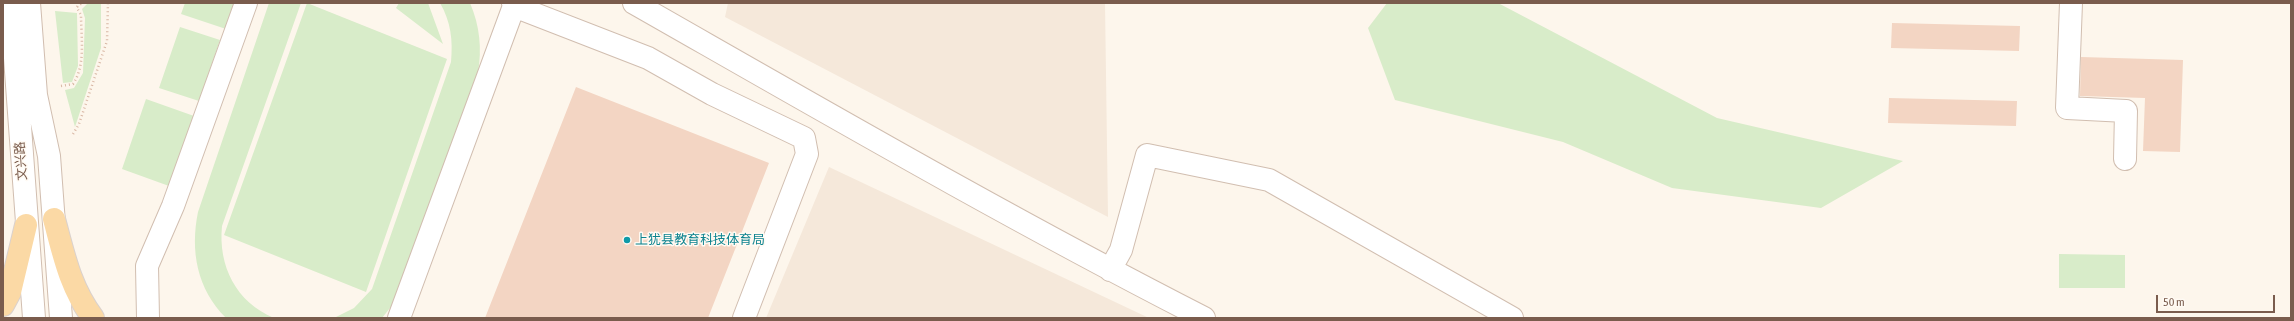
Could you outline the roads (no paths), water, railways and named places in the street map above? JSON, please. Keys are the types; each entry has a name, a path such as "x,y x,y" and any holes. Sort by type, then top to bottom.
{"main road":[{"path":"54,219 70,277 80,300 93,318"},
{"path":"3,305 10,292 26,225"}],"street":[{"name":"文兴路","path":"11,3 26,225 34,318"},
{"path":"29,3 36,95 50,156 61,318"},
{"path":"148,318 147,266 173,206 246,3"},
{"path":"634,3 893,150 1110,270 1204,318"},
{"path":"2071,3 2067,108 2126,111 2125,158"},
{"path":"399,318 514,4 648,58 712,94 804,138 807,154 744,318"},
{"path":"1110,270 1121,250 1147,155 1269,180 1512,318"}],"place":[{"name":"上犹县教育科技体育局","path":"627,240"}]}
